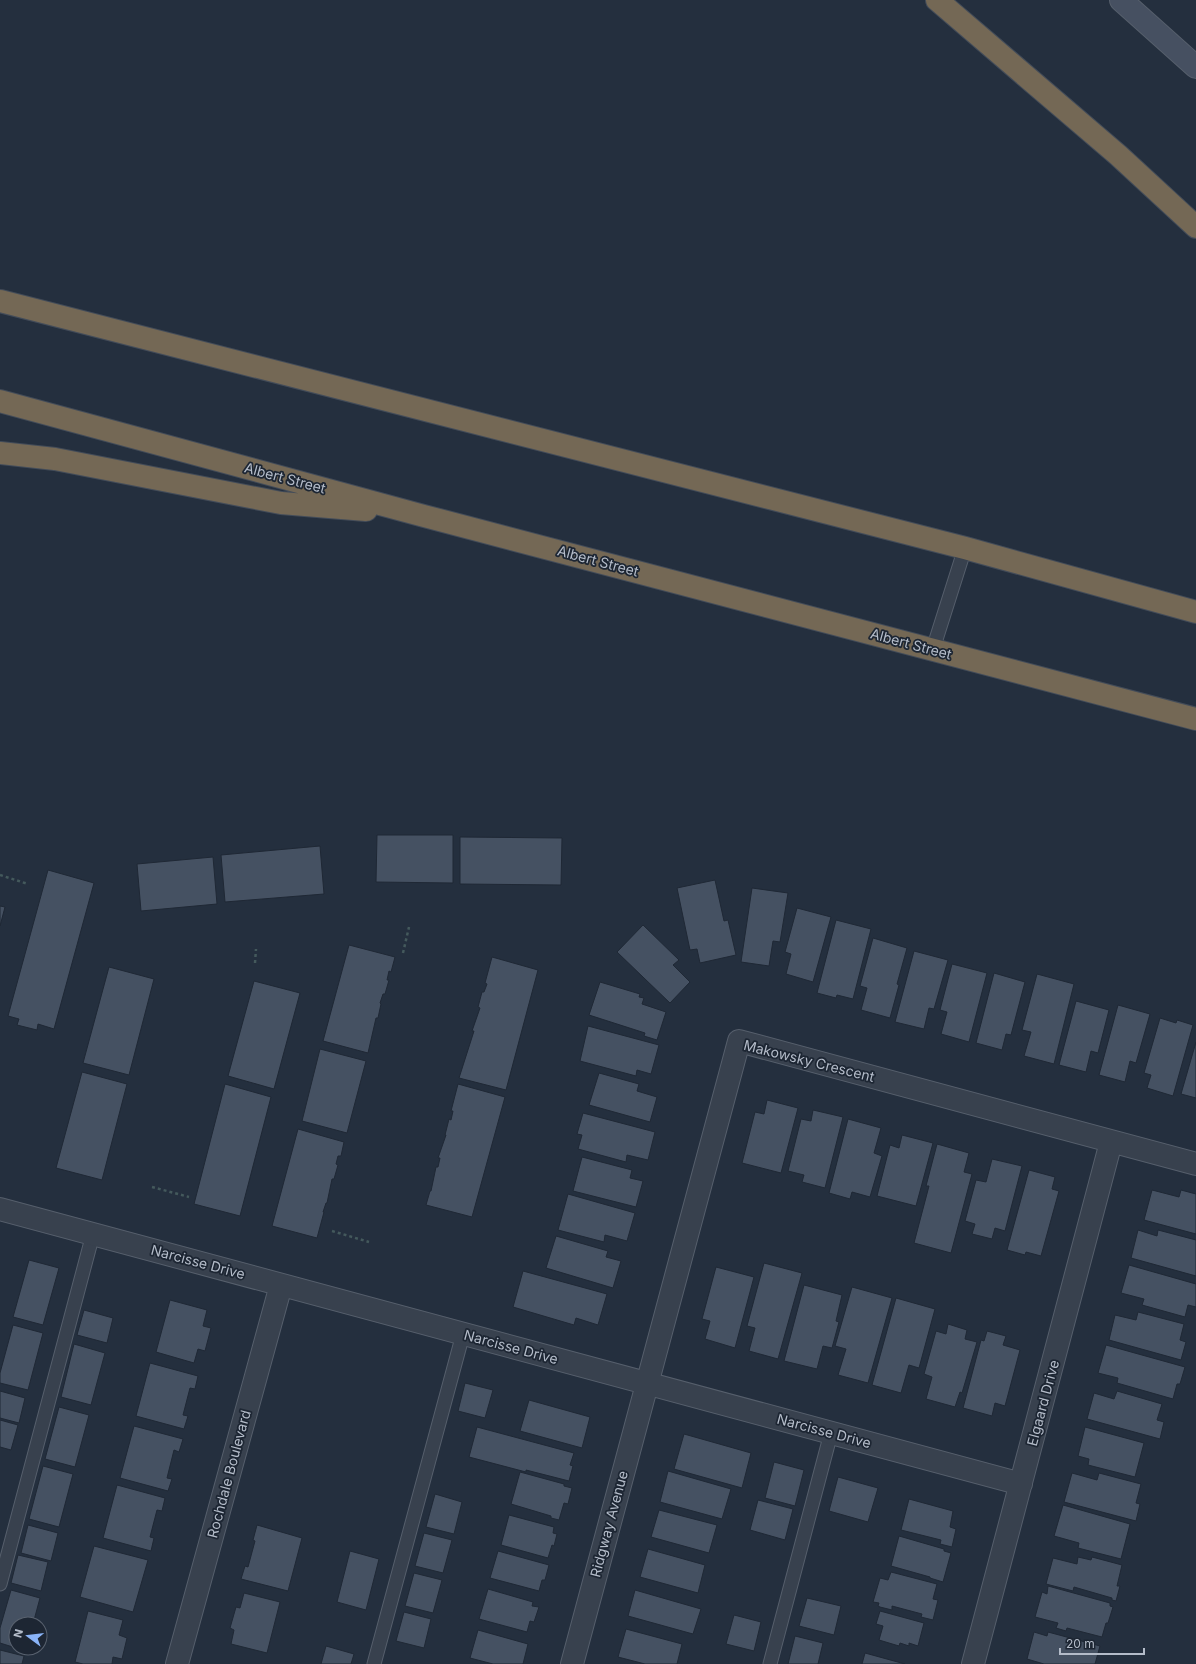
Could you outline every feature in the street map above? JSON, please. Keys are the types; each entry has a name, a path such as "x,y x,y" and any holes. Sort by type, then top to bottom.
{"highway":[{"path":"938,0 1118,155 1196,227"},
{"path":"0,301 965,548 1196,612"},
{"name":"Albert Street","path":"0,401 424,516 1196,719"},
{"path":"0,453 55,459 281,503 424,516"}],"street":[{"path":"1121,0 1196,67"},
{"name":"Makowsky Crescent","path":"647,1383 739,1041 1196,1164"},
{"name":"Elgaard Drive","path":"973,1664 1111,1142"},
{"name":"Narcisse Drive","path":"0,1209 1021,1484"},
{"name":"Rochdale Boulevard","path":"177,1664 281,1285"},
{"name":"Ridgway Avenue","path":"572,1664 647,1383"}],"lane":[{"path":"932,649 965,548"},
{"path":"0,1584 93,1234"},
{"path":"374,1664 463,1334"},
{"path":"770,1664 831,1433"}],"path":[{"path":"0,875 28,884"},
{"path":"403,953 409,927"},
{"path":"256,949 256,964"},
{"path":"152,1187 189,1197"},
{"path":"332,1231 369,1242"}],"building":[{"path":"377,835 453,835 453,883 376,882"},
{"path":"460,837 562,838 561,885 460,884"},
{"path":"320,846 324,894 225,902 221,855"},
{"path":"213,857 217,904 141,911 137,864"},
{"path":"48,870 94,883 54,1029 38,1024 37,1030 17,1025 19,1019 8,1016"},
{"path":"715,880 724,921 728,920 736,955 700,963 697,949 690,950 677,888"},
{"path":"752,888 788,893 780,942 773,941 769,966 741,962"},
{"path":"0,906 5,907 0,926"},
{"path":"797,908 831,917 813,982 786,974 791,954 785,952"},
{"path":"836,920 871,929 853,999 837,995 836,998 817,993"},
{"path":"643,925 679,960 673,965 690,982 670,1003 617,952"},
{"path":"873,938 907,948 897,984 899,985 890,1018 861,1010 867,988 860,986"},
{"path":"349,945 395,957 391,972 389,971 387,980 389,980 385,994 383,994 380,1003 378,1018 376,1018 368,1053 323,1041"},
{"path":"914,951 948,960 934,1009 929,1008 924,1029 895,1022"},
{"path":"492,957 538,970 506,1090 459,1078 474,1031 472,1031 480,1008 478,1007 482,992 484,992 487,984 485,983"},
{"path":"952,964 987,973 969,1042 941,1034 947,1012 940,1010"},
{"path":"109,967 154,979 129,1075 83,1063"},
{"path":"994,973 1025,982 1011,1035 1006,1034 1002,1050 976,1043"},
{"path":"1037,974 1074,984 1054,1064 1024,1056 1031,1032 1022,1030"},
{"path":"254,981 300,993 274,1089 228,1076"},
{"path":"600,982 640,994 639,997 644,998 642,1004 666,1012 657,1040 644,1036 645,1033 589,1015"},
{"path":"1076,1001 1109,1010 1098,1053 1091,1051 1086,1072 1059,1065"},
{"path":"1118,1005 1150,1014 1136,1063 1130,1061 1125,1082 1099,1075"},
{"path":"1160,1018 1176,1023 1177,1020 1193,1025 1173,1096 1147,1088 1151,1075 1144,1073"},
{"path":"588,1026 659,1045 651,1074 637,1070 636,1076 580,1061"},
{"path":"1196,1042 1196,1098 1181,1094"},
{"path":"320,1049 366,1061 347,1133 302,1121"},
{"path":"82,1072 127,1084 102,1180 56,1168"},
{"path":"599,1073 639,1084 637,1091 657,1097 650,1122 589,1105"},
{"path":"225,1084 271,1097 240,1216 194,1204"},
{"path":"458,1084 505,1097 472,1217 426,1205 431,1191 436,1167 438,1167 440,1158 438,1158 446,1135 449,1119 451,1120 453,1111 451,1111"},
{"path":"767,1100 798,1108 781,1173 742,1163 755,1112 764,1114"},
{"path":"813,1110 843,1117 825,1188 802,1182 804,1175 788,1171 801,1119 811,1121"},
{"path":"583,1113 655,1132 648,1160 627,1155 626,1162 578,1149 582,1135 577,1134"},
{"path":"848,1119 881,1128 874,1153 882,1156 870,1197 852,1192 850,1199 829,1193"},
{"path":"298,1129 344,1142 341,1156 338,1156 336,1164 338,1165 334,1179 332,1179 317,1238 272,1226"},
{"path":"902,1135 933,1143 916,1206 877,1196 890,1145 899,1148"},
{"path":"937,1144 969,1153 964,1172 972,1174 951,1253 914,1243 929,1186 926,1186"},
{"path":"582,1157 632,1170 630,1178 643,1181 636,1207 573,1191"},
{"path":"992,1159 1022,1166 1005,1231 995,1228 992,1239 972,1234 975,1224 965,1221 976,1180 986,1182"},
{"path":"1029,1170 1055,1177 1052,1189 1059,1191 1041,1256 1026,1252 1025,1255 1007,1250"},
{"path":"1152,1190 1179,1197 1181,1190 1196,1194 1196,1234 1144,1220"},
{"path":"568,1194 635,1213 627,1241 605,1235 604,1242 558,1230"},
{"path":"1138,1230 1157,1236 1158,1230 1196,1240 1196,1276 1131,1258"},
{"path":"556,1236 608,1251 606,1257 621,1261 613,1288 546,1268"},
{"path":"29,1260 59,1268 43,1325 13,1317"},
{"path":"764,1263 802,1273 778,1359 749,1351 755,1328 747,1326"},
{"path":"1129,1265 1196,1284 1196,1307 1188,1305 1185,1317 1142,1305 1144,1299 1121,1293"},
{"path":"716,1267 754,1277 735,1348 705,1339 710,1321 702,1319"},
{"path":"523,1271 607,1294 598,1325 576,1318 574,1325 513,1307"},
{"path":"804,1285 842,1295 836,1321 839,1322 832,1348 823,1346 817,1369 784,1361"},
{"path":"852,1287 892,1298 868,1383 838,1375 846,1349 835,1346"},
{"path":"896,1298 935,1309 919,1368 909,1365 901,1393 872,1385"},
{"path":"170,1300 207,1310 203,1326 211,1328 205,1351 198,1349 194,1363 156,1352"},
{"path":"84,1310 113,1318 107,1343 77,1335"},
{"path":"1138,1312 1184,1324 1180,1340 1186,1342 1181,1360 1109,1340 1115,1315 1136,1320"},
{"path":"948,1324 967,1330 965,1339 977,1342 962,1393 960,1392 955,1407 926,1399 932,1377 924,1374 936,1331 946,1334"},
{"path":"13,1325 43,1333 28,1390 0,1383 0,1373"},
{"path":"987,1331 1006,1336 1003,1345 1020,1350 1005,1406 995,1403 992,1416 963,1408 981,1340 984,1341"},
{"path":"74,1344 105,1353 91,1405 61,1397"},
{"path":"1106,1345 1185,1367 1180,1384 1177,1384 1173,1399 1117,1383 1118,1378 1098,1373"},
{"path":"150,1363 198,1376 195,1389 190,1388 183,1415 188,1416 184,1429 136,1416"},
{"path":"465,1383 493,1390 485,1418 458,1411"},
{"path":"0,1391 25,1398 19,1423 0,1418"},
{"path":"1117,1391 1162,1404 1157,1420 1164,1422 1160,1439 1087,1419 1094,1393 1114,1399"},
{"path":"529,1400 590,1417 582,1448 520,1431"},
{"path":"59,1407 89,1415 75,1467 45,1459"},
{"path":"0,1420 18,1425 11,1450 0,1447"},
{"path":"134,1426 183,1439 179,1452 174,1450 167,1478 172,1479 168,1491 120,1478"},
{"path":"477,1427 574,1453 570,1465 573,1466 569,1481 526,1470 526,1472 469,1457"},
{"path":"1085,1427 1144,1443 1135,1477 1088,1465 1089,1459 1078,1456"},
{"path":"684,1434 751,1453 742,1488 674,1469"},
{"path":"774,1462 804,1470 795,1506 765,1498"},
{"path":"43,1466 73,1474 59,1527 29,1519"},
{"path":"668,1471 731,1489 722,1519 660,1502"},
{"path":"520,1472 564,1484 564,1486 572,1488 568,1504 564,1503 559,1520 551,1518 551,1516 511,1504"},
{"path":"1072,1473 1097,1480 1099,1473 1141,1484 1136,1503 1140,1504 1136,1521 1064,1502"},
{"path":"838,1477 878,1488 868,1522 829,1511"},
{"path":"117,1485 165,1498 162,1511 157,1510 150,1537 154,1538 151,1551 103,1538"},
{"path":"435,1494 462,1502 454,1534 426,1527"},
{"path":"909,1499 953,1511 950,1527 956,1529 952,1547 940,1544 941,1540 901,1530"},
{"path":"758,1500 793,1509 785,1540 750,1530"},
{"path":"1063,1505 1130,1524 1121,1559 1078,1548 1079,1543 1054,1536"},
{"path":"659,1510 717,1525 709,1553 651,1537"},
{"path":"509,1515 554,1527 553,1533 557,1534 554,1546 552,1545 548,1558 501,1545"},
{"path":"28,1525 58,1533 51,1561 21,1553"},
{"path":"257,1525 302,1538 288,1591 241,1579 245,1566 248,1567 255,1541 253,1540"},
{"path":"424,1533 452,1540 443,1573 415,1566"},
{"path":"899,1536 944,1549 944,1551 951,1553 943,1582 891,1566"},
{"path":"94,1546 148,1560 133,1612 80,1597"},
{"path":"648,1549 705,1565 698,1593 640,1577"},
{"path":"350,1551 379,1559 366,1610 337,1602"},
{"path":"498,1551 549,1565 545,1580 542,1580 539,1591 490,1578"},
{"path":"18,1555 48,1562 41,1591 11,1583"},
{"path":"1078,1557 1091,1560 1092,1557 1122,1565 1117,1586 1120,1586 1116,1601 1112,1600 1112,1598 1074,1587 1073,1591 1046,1584 1053,1558 1077,1564"},
{"path":"891,1572 937,1584 933,1599 938,1600 933,1620 921,1617 922,1614 892,1606 892,1610 880,1607 878,1606 879,1603 873,1602 880,1578 888,1580"},
{"path":"414,1573 442,1580 433,1613 405,1606"},
{"path":"1048,1586 1110,1603 1110,1606 1113,1607 1102,1637 1067,1628 1066,1631 1056,1628 1058,1623 1035,1617 1042,1592 1047,1594"},
{"path":"488,1589 533,1602 532,1606 539,1607 534,1622 530,1621 527,1632 479,1619"},
{"path":"11,1590 40,1598 35,1616 8,1616 8,1646 0,1643 0,1628"},
{"path":"635,1590 701,1609 693,1634 628,1616"},
{"path":"244,1593 280,1602 267,1653 231,1644 234,1630 230,1628 236,1607 240,1608"},
{"path":"807,1598 841,1606 834,1635 799,1626"},
{"path":"88,1611 123,1620 119,1635 127,1638 122,1659 113,1657 112,1664 83,1664 75,1662"},
{"path":"880,1611 924,1623 918,1646 909,1643 909,1646 900,1643 899,1646 879,1640 883,1626 876,1624"},
{"path":"404,1612 431,1619 424,1648 396,1641"},
{"path":"734,1615 761,1622 754,1651 726,1644"},
{"path":"626,1629 682,1644 677,1664 645,1664 618,1657"},
{"path":"478,1630 528,1644 523,1664 493,1664 470,1658"},
{"path":"1034,1632 1047,1636 1048,1632 1100,1646 1095,1664 1044,1664 1027,1659"},
{"path":"795,1636 823,1643 818,1664 788,1664"},
{"path":"326,1646 354,1654 351,1664 321,1664"},
{"path":"0,1650 8,1652 8,1656 24,1656 22,1664 0,1664"},
{"path":"865,1653 905,1664 862,1664"}]}
